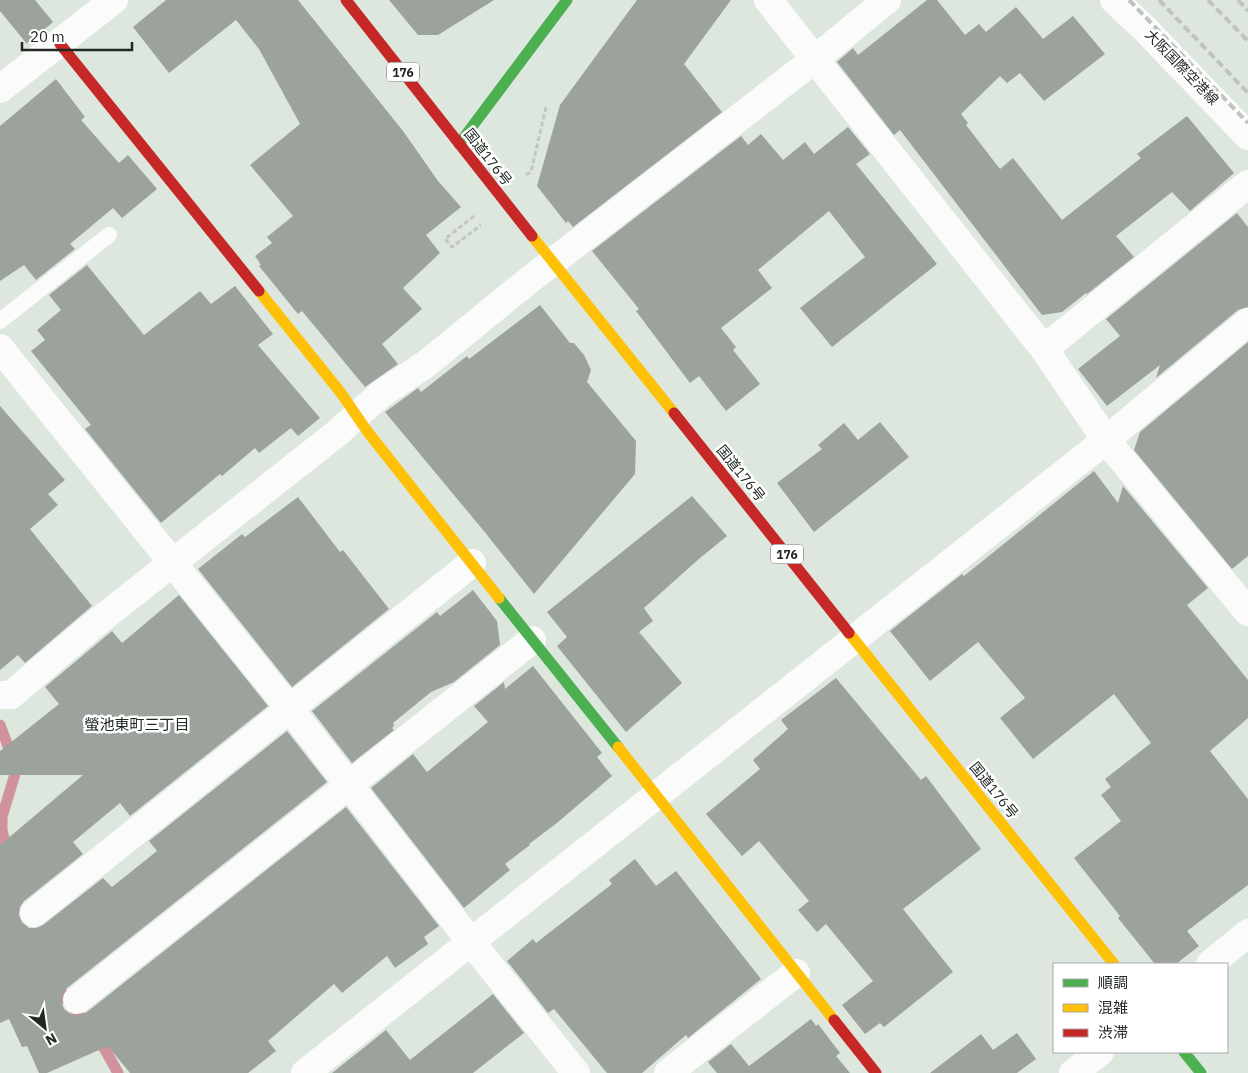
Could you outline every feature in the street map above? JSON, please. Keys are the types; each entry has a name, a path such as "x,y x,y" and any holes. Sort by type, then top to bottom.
{"main road":[{"name":"国道176号","path":"346,0 1113,963"},
{"path":"459,144 567,0"},
{"path":"60,44 341,393 356,415 532,640 876,1073"},
{"path":"1185,1053 1201,1073"}],"street":[{"path":"0,89 114,0"},
{"path":"768,0 1044,349 1106,440 1248,612"},
{"path":"0,695 10,695 91,627 336,434 391,387 426,364 553,262 815,59 887,0"},
{"name":"大阪国際空港線","path":"1114,0 1159,43 1248,136"},
{"path":"1044,349 1248,184"},
{"path":"305,1073 1106,440 1248,322"},
{"path":"0,348 290,709 471,942 576,1073"},
{"path":"34,913 472,563"},
{"path":"77,1000 532,640"},
{"path":"1211,963 1248,933"},
{"path":"668,1073 796,973"},
{"path":"1073,1073 1099,1053"}],"lane":[{"path":"0,321 109,235"}],"path":[{"path":"531,172 546,107"},
{"path":"476,215 445,239 452,247 486,222"}],"building":[{"path":"0,0 35,0 53,22 27,44 0,11"},
{"path":"166,0 298,0 403,131 438,181 461,207 426,235 440,253 403,288 422,309 382,344 398,364 365,387 302,311 298,314 259,266 261,265 255,256 272,243 267,237 293,216 250,165 300,124 259,49 236,20 169,73 133,27"},
{"path":"389,0 494,0 438,35 418,35"},
{"path":"637,0 731,0 684,64 722,112 573,227 568,221 566,223 537,186 560,105"},
{"path":"927,0 937,0 965,35 979,24 986,32 1016,7 1043,39 1073,16 1105,54 1044,101 1020,73 1007,83 1000,76 961,114 968,123 966,125 1000,169 1013,158 1062,220 1141,158 1137,154 1187,116 1234,173 1190,211 1172,192 1116,236 1134,257 1062,312 1042,315 900,130 894,135 837,62 853,48 858,55"},
{"path":"56,79 85,117 81,120 119,163 128,155 157,189 122,218 113,208 70,244 75,249 36,280 24,265 0,281 0,126"},
{"path":"848,127 870,154 856,164 937,264 832,347 800,308 865,257 829,211 758,270 772,288 721,328 736,347 733,350 760,384 726,411 699,376 690,383 636,311 639,309 592,251 741,136 748,145 761,134 783,160 805,142 814,154"},
{"path":"1237,213 1248,227 1248,307 1238,310 1156,378 1160,365 1107,406 1078,369 1120,336 1106,319"},
{"path":"87,265 144,335 200,291 211,304 235,286 273,334 258,345 320,418 298,436 291,428 259,453 255,448 222,476 220,474 161,523 85,429 91,425 31,351 45,340 37,330 61,310 49,295"},
{"path":"540,305 570,343 574,343 584,355 591,370 587,382 636,441 635,474 534,594 385,412 418,388 421,392 467,356 469,359"},
{"path":"1248,342 1248,556 1232,569 1134,450 1140,432"},
{"path":"0,406 65,480 48,494 58,505 30,529 92,606 25,663 18,655 0,670"},
{"path":"880,422 909,457 814,532 777,483 822,449 818,445 844,423 858,440"},
{"path":"1094,471 1118,503 1123,486 1208,588 1187,605 1248,680 1248,718 1210,751 1248,799 1248,885 1187,931 1199,946 1177,963 1154,963 1074,858 1121,821 1101,795 1111,787 1105,779 1151,743 1114,694 1033,759 1000,718 1025,698 978,642 930,681 890,631 962,574 964,576"},
{"path":"692,496 727,536 644,608 653,621 639,632 682,683 626,732 557,646 567,637 547,612"},
{"path":"298,497 340,552 343,550 389,609 292,687 198,569 242,534 245,537"},
{"path":"473,590 497,621 500,645 454,682 431,692 393,723 394,726 392,728 394,730 352,763 312,711 437,612 440,616"},
{"path":"179,595 268,706 130,816 120,803 73,842 83,854 24,901 20,907 19,915 22,922 29,928 43,925 103,878 112,887 157,851 149,841 287,731 327,782 67,988 62,995 64,1009 72,1015 80,1015 87,1012 346,807 439,926 424,937 428,944 395,968 387,956 342,993 334,984 268,1041 276,1051 248,1073 130,1073 108,1046 47,1073 39,1073 27,1046 22,1047 9,1019 0,1023 0,845 83,775 0,775 0,751 59,704 45,687 112,631 122,643"},
{"path":"533,666 602,753 597,757 612,776 505,864 510,870 464,908 371,788 413,754 427,772 488,722 474,706 504,682 505,689"},
{"path":"836,678 921,780 926,776 981,849 903,909 953,972 884,1027 880,1023 865,1034 842,1005 873,981 826,924 817,932 798,910 809,901 759,841 742,856 706,814 760,769 753,760 788,729 781,720"},
{"path":"635,859 656,886 676,871 761,979 688,1038 686,1035 642,1073 607,1073 554,1009 548,1013 507,961 533,939 536,943 612,884 609,880"},
{"path":"493,994 524,1033 473,1073 332,1073 386,1030 410,1060"},
{"path":"811,1019 816,1026 818,1024 840,1053 836,1056 850,1073 717,1073 708,1062 731,1044 749,1066"},
{"path":"1017,1033 1036,1059 1017,1073 930,1073 981,1034 993,1050"}],"waterway":[{"path":"0,725 14,762 15,774 2,817 2,830 8,855"},
{"path":"54,983 103,1046 118,1073"}],"railway":[{"path":"1129,0 1248,123"},
{"path":"1159,0 1248,93"},
{"path":"1208,0 1248,41"},
{"path":"1238,0 1248,11"}],"traffic: fast":[{"path":"459,144 567,0"},
{"path":"499,598 618,747"},
{"path":"1185,1053 1201,1073"}],"traffic: slow":[{"path":"532,236 674,413"},
{"path":"259,291 341,393 367,431 499,598"},
{"path":"849,633 1113,963"},
{"path":"618,747 834,1020"}],"traffic: jam":[{"path":"346,0 532,236"},
{"path":"60,44 259,291"},
{"path":"674,413 849,633"},
{"path":"834,1020 876,1073"}],"district":[{"name":"螢池東町三丁目","path":"137,724"}]}
